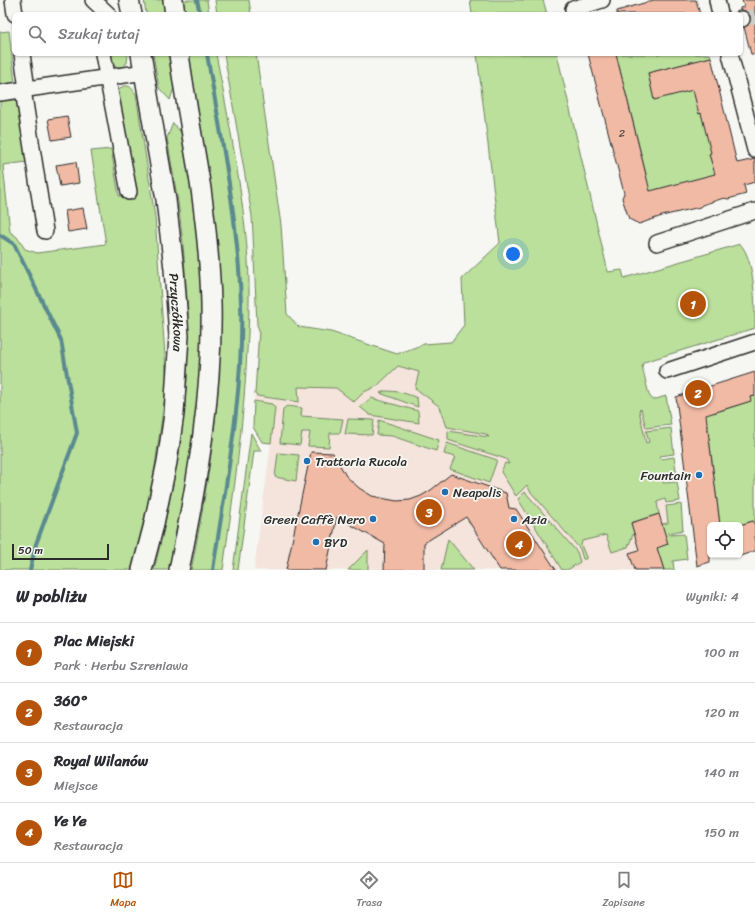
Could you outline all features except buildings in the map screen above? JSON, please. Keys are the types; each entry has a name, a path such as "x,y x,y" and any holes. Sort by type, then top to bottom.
{"main road":[{"path":"129,0 132,12"},
{"path":"173,0 175,12"},
{"path":"178,570 193,500 202,446 208,397 211,310 201,188 183,84 180,56"},
{"name":"Przyczółkowa","path":"142,570 153,528 167,462 174,414 179,336 174,269 168,220 143,63"}],"street":[{"path":"13,0 16,12"},
{"path":"93,0 95,12"},
{"path":"93,0 106,12"},
{"path":"573,9 602,0"},
{"path":"717,0 720,12"},
{"path":"22,56 25,89 45,231"},
{"path":"103,56 129,192"},
{"path":"731,56 755,150"},
{"path":"0,93 107,78 143,63"},
{"path":"657,243 755,210"},
{"path":"667,371 755,342"}],"shaded area":[{"path":"258,329 550,407 653,400 674,570 254,570 271,444 262,442 253,427"}],"green space":[{"path":"144,0 165,0 167,12 146,12"},
{"path":"183,0 207,0 209,12 185,12"},
{"path":"215,0 249,0 251,12 217,12"},
{"path":"470,0 543,0 546,12 472,12"},
{"path":"9,31 15,84 0,87 0,32"},
{"path":"109,56 128,56 127,63 122,67 116,67"},
{"path":"153,56 171,56 175,85 170,100 159,88"},
{"path":"189,56 216,56 239,182 248,260 249,317 246,378 238,460 223,570 191,570 205,498 215,424 219,375 220,323 214,213"},
{"path":"224,56 256,56 281,225 287,314 299,327 331,332 397,354 424,344 451,342 464,325 462,279 500,243 477,56 557,56 608,272 622,270 624,278 740,244 749,260 751,271 755,307 755,328 644,362 642,366 649,395 653,400 666,396 671,425 646,428 641,409 639,410 646,443 649,442 646,431 671,428 674,454 660,456 661,459 674,457 677,476 663,479 663,483 677,482 680,501 666,503 665,499 657,502 659,514 631,523 634,532 628,547 612,552 606,535 582,541 581,545 586,557 586,559 583,559 580,549 530,491 527,485 516,496 501,472 505,463 509,464 506,459 448,440 448,431 489,437 486,434 447,427 440,407 415,388 419,372 398,366 377,386 364,392 354,402 336,388 298,387 299,402 257,396 255,394 259,330 257,325 252,216"},
{"path":"616,56 711,56 648,73 654,99 693,87 699,114 701,113 714,152 709,154 712,164 718,174 655,190 652,194 651,191 648,191 646,174"},
{"path":"123,86 131,87 136,94 155,217 167,383 149,500 131,570 0,570 0,101 18,98 27,162 3,165 10,232 17,237 25,249 37,253 106,244 91,151 111,149 119,196 137,192 118,91"},
{"path":"173,123 184,136 196,204 202,286 200,396 172,570 154,570 179,454 187,380 188,313 183,243 178,202 167,138"},
{"path":"385,391 394,391 417,398 418,407 380,393"},
{"path":"755,396 755,522 753,521 743,524 743,522 720,522 708,430 704,414 713,411 714,413 750,401 750,397"},
{"path":"371,398 418,411 419,423 370,415 360,407"},
{"path":"254,401 272,404 275,408 271,443 262,442 253,427"},
{"path":"287,406 302,408 301,416 343,419 340,433 330,433 329,447 308,446 310,432 302,432 300,445 280,443 283,409"},
{"path":"348,419 374,420 372,435 345,434"},
{"path":"379,420 439,440 436,451 392,436 377,435"},
{"path":"251,433 261,451 254,451 238,570 233,570"},
{"path":"447,443 497,460 489,483 450,469 455,457 444,454"},
{"path":"278,453 299,455 296,481 275,477"},
{"path":"525,492 577,552 580,562 567,570 562,570 518,499"},
{"path":"681,504 683,530 669,533 669,535 684,534 687,559 673,561 674,570 664,570 657,548 662,524 668,523 666,506"},
{"path":"448,539 474,570 441,570"},
{"path":"368,550 368,570 348,570"}],"waterway":[{"path":"197,0 200,12"},
{"path":"207,56 233,209 241,303 240,370 237,403 213,570"},
{"path":"0,235 14,244 61,340 77,433 36,544 30,570"}],"tunnel":[{"path":"743,19 755,16"}],"place":[{"name":"Plac Miejski","path":"693,304"},
{"name":"360°","path":"698,393"},
{"name":"Trattoria Rucola","path":"307,461"},
{"name":"Fountain","path":"699,475"},
{"name":"Neapolis","path":"445,492"},
{"name":"Royal Wilanów","path":"429,512"},
{"name":"Green Caffè Nero","path":"373,519"},
{"name":"Azia","path":"514,519"},
{"name":"BYD","path":"316,542"},
{"name":"Ye Ye","path":"519,544"}]}
